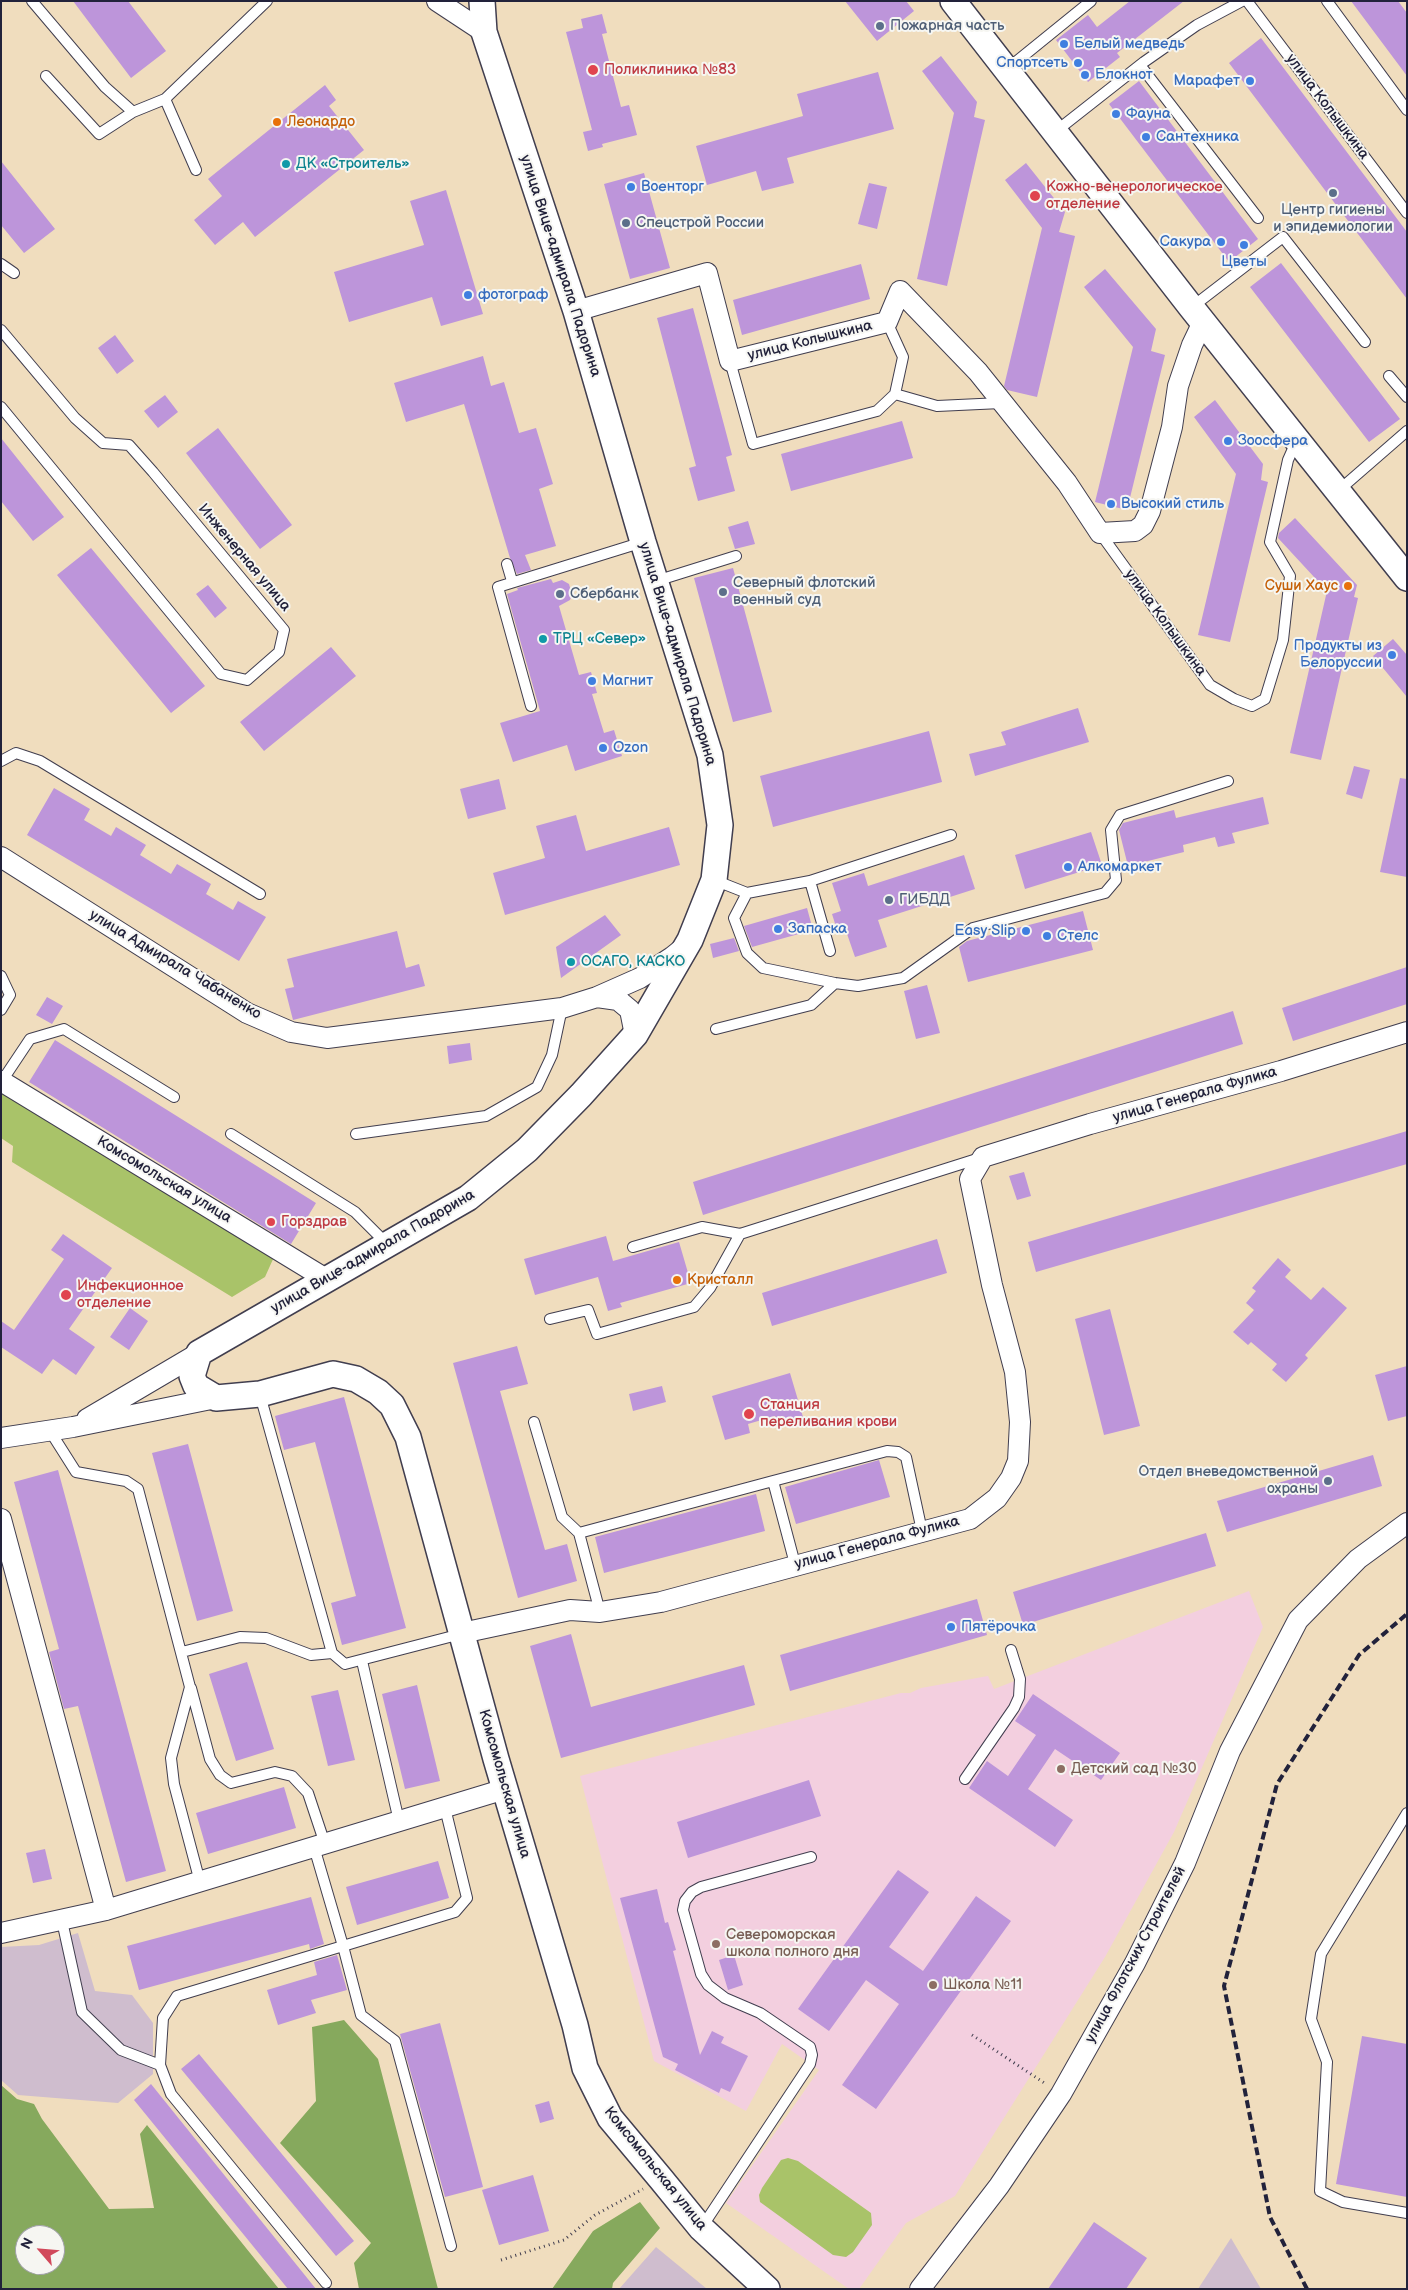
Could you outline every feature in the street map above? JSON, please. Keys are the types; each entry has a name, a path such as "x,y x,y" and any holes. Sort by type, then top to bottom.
{"street":[{"path":"437,1 484,32"},
{"name":"улица Вице-адмирала Падорина","path":"199,1353 468,1198 527,1150 581,1095 635,1035 690,940 714,880 720,825 710,755 655,582 576,312 484,32 482,1"},
{"path":"953,1 1297,439 1336,492 1407,578"},
{"name":"улица Колышкина","path":"576,312 707,273 730,361 887,322 900,291 978,372 1067,483 1100,533"},
{"path":"1100,533 1135,531 1143,525 1150,511 1172,427 1178,386 1192,345 1197,314"},
{"name":"улица Адмирала Чабаненко","path":"1,857 247,1013 291,1032 327,1038 562,1008 597,997 640,978 672,958 690,940"},
{"path":"597,997 618,1000 630,1010 635,1035"},
{"name":"улица Генерала Фулика","path":"462,1633 570,1610 600,1612 661,1602 795,1564 970,1519 997,1498 1011,1478 1018,1461 1020,1422 1015,1372 992,1285 970,1179 983,1157 1090,1124 1281,1071 1407,1032"},
{"name":"Комсомольская улица","path":"1,1081 326,1279"},
{"path":"199,1353 192,1376 196,1386 216,1398"},
{"name":"Комсомольская улица","path":"73,1427 199,1353"},
{"name":"Комсомольская улица","path":"1,1438 73,1427 216,1398 260,1394 333,1374 356,1379 378,1392 392,1405 408,1437 505,1789 575,2025 585,2068 610,2118 661,2180 701,2228 767,2289"},
{"path":"1,1519 106,1910"},
{"name":"улица Флотских Строителей","path":"920,2289 999,2186 1061,2094 1135,1963 1185,1863 1230,1751 1298,1620 1358,1559 1407,1523"},
{"path":"1,1933 106,1910 505,1789"}],"lane":[{"path":"32,1 105,86 133,112"},
{"path":"46,76 100,134 133,112 165,98 267,1"},
{"path":"1006,70 1091,1"},
{"path":"1055,132 1140,65 1197,24 1242,1"},
{"name":"улица Колышкина","path":"1247,1 1407,213"},
{"path":"1326,1 1407,110"},
{"path":"1140,65 1258,218"},
{"path":"165,98 196,170"},
{"path":"1197,314 1283,237 1365,342"},
{"path":"1,264 14,273"},
{"path":"730,361 753,444 877,411 895,394 902,358 887,322"},
{"name":"Инженерная улица","path":"1,330 75,418 103,443 129,445 147,465 284,630 279,652 247,680 221,674 1,407"},
{"path":"1389,376 1407,397"},
{"path":"895,394 937,406 1002,403"},
{"path":"1336,492 1407,431"},
{"name":"улица Колышкина","path":"1100,533 1210,684 1234,699 1252,706 1265,699 1283,640 1290,576 1270,542 1288,460 1297,439"},
{"path":"531,706 498,586 643,542"},
{"path":"655,582 736,556"},
{"path":"507,564 512,581"},
{"path":"1,762 16,753 40,761 260,894"},
{"path":"747,893 734,918 747,953 762,968 858,986 903,978 973,928 1104,893 1116,880 1110,830 1120,815 1228,781"},
{"path":"714,880 747,893 810,881 950,835"},
{"path":"810,881 830,951"},
{"path":"1,976 10,995 1,1010"},
{"path":"716,1028 811,1005 834,983"},
{"path":"356,1134 486,1116 537,1086 552,1055 562,1008"},
{"path":"1,1081 30,1039 64,1029 174,1098"},
{"path":"231,1134 355,1212 388,1245"},
{"name":"улица Генерала Фулика","path":"740,1234 983,1157"},
{"path":"550,1319 588,1310 597,1334 694,1307 710,1288 740,1234 702,1227 634,1247"},
{"path":"260,1394 332,1653 345,1664 462,1633"},
{"path":"534,1422 562,1517 579,1533 600,1612"},
{"path":"50,1431 76,1472 126,1481 138,1489 210,1759 220,1775 232,1783 275,1772 292,1776 308,1793 361,2015 396,2041 451,2246"},
{"path":"579,1533 887,1451 898,1452 906,1457 922,1531"},
{"path":"773,1481 795,1564"},
{"path":"182,1652 240,1637 266,1638 310,1655 332,1653"},
{"path":"965,1779 1014,1708 1019,1697 1020,1679 1011,1650"},
{"path":"362,1661 399,1821"},
{"path":"190,1688 171,1758 174,1784 200,1882"},
{"path":"326,2283 171,2094 160,2065 163,2018 177,1996 455,1912 466,1898 445,1808"},
{"path":"1407,1813 1321,1954 1311,2019 1327,2062 1320,2191 1343,2202 1407,2212"},
{"path":"701,2228 810,2064 812,2055 810,2047 760,2013 725,1998 708,1985 701,1974 683,1910 685,1901 692,1892 701,1887 811,1857"},
{"path":"62,1920 82,2012 121,2050 160,2065"}],"path":[{"path":"972,2035 1061,2094"},
{"path":"501,2260 564,2240 596,2215 661,2180"}],"shaded area":[{"path":"1249,1591 1263,1627 1174,1832 1105,1957 955,2196 906,2223 859,2289 849,2289 726,2203 819,2070 782,2044 746,2111 654,2061 580,1776 901,1693 910,1693 921,1688 988,1676 994,1689"},
{"path":"78,1933 95,1991 132,1995 153,2023 153,2074 118,2103 18,2095 1,2080 1,1947 39,1945"},
{"path":"1231,2238 1261,2289 1198,2289"},
{"path":"656,2247 707,2289 619,2289"}],"green space":[{"path":"1,1086 274,1257 265,1277 232,1297 12,1162 13,1146 1,1138"},
{"path":"344,2020 378,2059 438,2289 359,2289 354,2263 371,2243 280,2143 316,2101 312,2027"},
{"path":"1,2085 17,2099 34,2104 42,2119 109,2209 154,2208 140,2134 147,2125 279,2289 1,2289"},
{"path":"788,2158 798,2161 871,2213 872,2225 853,2252 846,2257 833,2255 760,2202 759,2195 762,2188 781,2160"},
{"path":"640,2202 660,2228 613,2283 612,2289 552,2289 593,2231"}],"building":[{"path":"73,1 128,1 166,51 131,78"},
{"name":"Пожарная часть","path":"845,1 906,1 914,11 877,41"},
{"path":"1130,1 1184,1 1117,53 1120,57 1088,82 1056,40 1088,15 1097,27"},
{"path":"1351,1 1398,1 1407,13 1407,76"},
{"name":"Поликлиника №83","path":"602,14 607,33 602,34 621,107 629,105 637,135 602,144 603,147 588,151 583,132 592,130 566,32 583,28 581,19"},
{"path":"1261,38 1407,232 1407,299 1229,63"},
{"path":"941,56 977,102 974,117 985,120 947,286 917,279 954,113 922,71"},
{"path":"878,72 894,129 787,158 794,183 762,191 756,171 707,185 696,146 803,116 797,94"},
{"path":"1139,81 1258,239 1229,262 1109,104"},
{"name":"ДК «Строитель»","path":"325,85 336,100 329,106 364,150 255,237 243,222 215,245 194,220 222,196 208,179"},
{"path":"1,161 55,229 24,253 1,225"},
{"path":"1026,163 1065,212 1059,232 1075,236 1037,397 1007,390 1004,386 1042,228 1005,180"},
{"path":"644,173 670,268 630,279 604,184"},
{"path":"869,183 887,187 877,229 858,224"},
{"path":"446,190 483,314 441,326 432,297 349,322 334,272 424,245 410,201"},
{"path":"1281,263 1400,419 1369,442 1250,287"},
{"path":"861,264 870,299 742,335 733,300"},
{"path":"1105,269 1156,329 1151,351 1165,355 1127,510 1095,502 1133,347 1084,287"},
{"path":"693,308 732,455 726,457 735,491 698,501 689,468 696,466 657,318"},
{"path":"115,335 134,361 117,374 98,348"},
{"path":"483,356 491,386 504,382 519,433 536,428 553,484 539,489 556,546 525,555 531,570 517,574 510,558 464,404 406,422 394,383"},
{"path":"165,395 178,412 158,428 144,411"},
{"path":"1215,400 1263,464 1261,480 1268,482 1230,642 1198,635 1236,474 1194,417"},
{"path":"902,421 913,458 791,491 781,454"},
{"path":"218,428 292,525 260,549 186,453"},
{"path":"1,438 64,517 33,541 1,501"},
{"path":"1295,518 1357,585 1354,597 1358,598 1321,760 1290,753 1327,591 1278,538 1279,533"},
{"path":"748,521 755,544 735,549 728,527"},
{"path":"91,548 205,686 171,713 57,575"},
{"path":"733,568 772,712 733,722 694,578"},
{"path":"551,579 553,583 562,580 569,584 572,595 570,600 559,606 579,675 591,672 597,693 592,694 604,733 614,730 622,756 575,771 567,745 513,762 500,723 540,711 507,594 518,590 517,588"},
{"path":"208,585 227,608 215,618 196,594"},
{"path":"1393,639 1407,655 1407,697 1373,656"},
{"path":"331,647 356,676 264,751 240,722"},
{"path":"1078,708 1089,742 975,776 969,754 1006,745 1001,732"},
{"path":"929,731 942,782 773,827 760,776"},
{"path":"1354,766 1370,770 1362,799 1346,794"},
{"path":"1400,778 1407,779 1407,877 1380,872"},
{"path":"499,779 506,809 468,819 460,789"},
{"path":"54,788 90,809 84,820 111,836 116,827 146,845 140,855 171,874 177,864 211,884 206,894 233,910 238,901 266,917 239,961 27,835"},
{"path":"1263,797 1269,824 1232,833 1235,843 1218,847 1215,837 1183,845 1184,852 1128,866 1119,830 1123,823 1174,810 1176,818"},
{"path":"576,815 586,851 669,827 680,865 505,915 493,873 545,858 536,826"},
{"path":"1091,832 1102,865 1025,889 1015,855"},
{"name":"ГИБДД","path":"964,855 975,889 878,920 887,947 855,957 846,931 838,933 832,914 841,911 832,883 864,873 868,886"},
{"path":"807,908 813,930 752,947 744,926"},
{"path":"1083,911 1093,950 968,982 959,947 967,941"},
{"name":"ОСАГО, КАСКО","path":"605,915 621,935 561,978 556,947"},
{"path":"397,931 406,968 419,964 425,986 293,1020 285,989 294,987 287,959"},
{"path":"734,938 739,951 713,958 710,944"},
{"path":"1407,967 1407,1004 1293,1041 1282,1008"},
{"path":"927,985 940,1033 916,1039 904,991"},
{"path":"47,997 63,1006 52,1024 36,1015"},
{"path":"1233,1011 1243,1044 703,1215 693,1182"},
{"path":"55,1040 316,1203 291,1244 29,1082"},
{"path":"470,1043 472,1060 449,1064 447,1046"},
{"path":"1407,1131 1407,1164 1036,1272 1028,1242"},
{"path":"1024,1172 1031,1196 1017,1200 1009,1176"},
{"name":"Инфекционное отделение","path":"63,1234 112,1268 69,1329 95,1347 76,1375 53,1359 42,1374 1,1347 1,1321 14,1330 64,1259 51,1250"},
{"path":"606,1236 613,1261 679,1242 691,1283 620,1303 622,1307 608,1311 598,1277 535,1295 524,1259"},
{"path":"937,1239 947,1273 772,1326 762,1293"},
{"path":"1278,1258 1291,1270 1285,1277 1311,1300 1323,1287 1347,1308 1305,1355 1308,1358 1286,1382 1272,1370 1277,1364 1251,1342 1248,1345 1233,1332 1254,1310 1246,1303 1256,1291 1252,1288"},
{"path":"130,1308 148,1321 129,1350 110,1337"},
{"path":"1110,1309 1140,1426 1104,1435 1075,1319"},
{"path":"517,1346 528,1384 500,1391 545,1550 567,1544 577,1581 518,1598 453,1363"},
{"path":"1407,1366 1407,1416 1388,1421 1375,1375"},
{"path":"790,1373 803,1417 778,1424 775,1416 748,1424 750,1433 725,1440 712,1396"},
{"path":"662,1386 666,1402 633,1411 629,1394"},
{"path":"344,1397 406,1628 342,1645 331,1603 356,1596 315,1442 284,1450 275,1416"},
{"path":"188,1444 233,1611 197,1621 152,1453"},
{"path":"1373,1455 1382,1486 1227,1532 1217,1501"},
{"path":"879,1460 890,1497 796,1524 785,1487"},
{"path":"58,1470 166,1871 126,1882 78,1706 64,1709 49,1652 59,1649 14,1482"},
{"path":"756,1494 765,1531 604,1573 595,1537"},
{"path":"1206,1533 1216,1566 1023,1625 1013,1592"},
{"path":"977,1599 987,1635 790,1691 780,1655"},
{"path":"571,1634 591,1707 744,1665 755,1705 561,1758 530,1646"},
{"path":"247,1662 274,1749 236,1761 209,1674"},
{"path":"417,1685 440,1781 405,1789 382,1694"},
{"path":"338,1690 355,1760 328,1766 311,1696"},
{"path":"1033,1694 1120,1753 1101,1780 1055,1749 1028,1789 1073,1820 1055,1847 969,1788 987,1761 1008,1776 1036,1735 1015,1721"},
{"path":"809,1780 821,1816 688,1858 677,1822"},
{"path":"284,1787 296,1828 208,1854 196,1813"},
{"path":"45,1849 52,1879 33,1883 26,1853"},
{"path":"438,1861 449,1898 357,1925 346,1887"},
{"path":"898,1870 929,1892 889,1947 923,1971 976,1896 1011,1921 876,2109 842,2085 899,2004 866,1980 829,2031 798,2009"},
{"path":"657,1889 665,1923 668,1922 676,1950 673,1951 700,2055 712,2031 724,2037 721,2043 748,2056 730,2092 721,2088 719,2093 675,2070 678,2064 663,2057 620,1898"},
{"path":"311,1897 324,1944 310,1949 309,1944 139,1990 127,1946"},
{"path":"337,1955 347,1990 311,2000 316,2013 278,2025 267,1990 317,1975 314,1962"},
{"path":"734,1955 743,1985 728,1990 719,1960"},
{"path":"440,2023 483,2187 445,2197 400,2034"},
{"path":"1362,2036 1407,2044 1407,2197 1336,2184"},
{"path":"199,2054 354,2241 336,2256 181,2069"},
{"path":"151,2084 316,2289 288,2289 134,2100"},
{"path":"549,2101 554,2119 540,2123 535,2105"},
{"path":"533,2175 549,2231 499,2245 482,2190"},
{"path":"1094,2222 1147,2258 1126,2289 1048,2289"}],"railway":[{"path":"1307,2289 1270,2217 1224,1986 1277,1784 1359,1655 1407,1614"}],"place":[{"name":"Пожарная часть","path":"880,26"},
{"name":"Белый медведь","path":"1064,44"},
{"name":"Спортсеть","path":"1078,63"},
{"name":"Поликлиника №83","path":"593,70"},
{"name":"Блокнот","path":"1085,75"},
{"name":"Марафет","path":"1250,81"},
{"name":"Фауна","path":"1116,114"},
{"name":"Леонардо","path":"277,122"},
{"name":"Сантехника","path":"1146,137"},
{"name":"ДК «Строитель»","path":"286,164"},
{"name":"Военторг","path":"631,187"},
{"name":"Центр гигиены и эпидемиологии","path":"1333,193"},
{"name":"Кожно-венерологическое отделение","path":"1035,196"},
{"name":"Спецстрой России","path":"626,223"},
{"name":"Сакура","path":"1221,242"},
{"name":"Цветы","path":"1244,245"},
{"name":"фотограф","path":"468,295"},
{"name":"Зоосфера","path":"1228,441"},
{"name":"Высокий стиль","path":"1111,504"},
{"name":"Суши Хаус","path":"1348,586"},
{"name":"Северный флотский военный суд","path":"723,592"},
{"name":"Сбербанк","path":"560,594"},
{"name":"ТРЦ «Север»","path":"543,639"},
{"name":"Продукты из Белоруссии","path":"1392,655"},
{"name":"Магнит","path":"592,681"},
{"name":"Ozon","path":"603,748"},
{"name":"Алкомаркет","path":"1068,867"},
{"name":"ГИБДД","path":"889,900"},
{"name":"Запаска","path":"778,929"},
{"name":"Easy Slip","path":"1026,931"},
{"name":"Стелс","path":"1047,936"},
{"name":"ОСАГО, КАСКО","path":"571,962"},
{"name":"Горздрав","path":"271,1222"},
{"name":"Кристалл","path":"677,1280"},
{"name":"Инфекционное отделение","path":"66,1295"},
{"name":"Станция переливания крови","path":"749,1414"},
{"name":"Отдел вневедомственной охраны","path":"1328,1481"},
{"name":"Пятёрочка","path":"951,1627"},
{"name":"Детский сад №30","path":"1061,1769"},
{"name":"Североморская школа полного дня","path":"716,1944"},
{"name":"Школа №11","path":"933,1985"}]}
